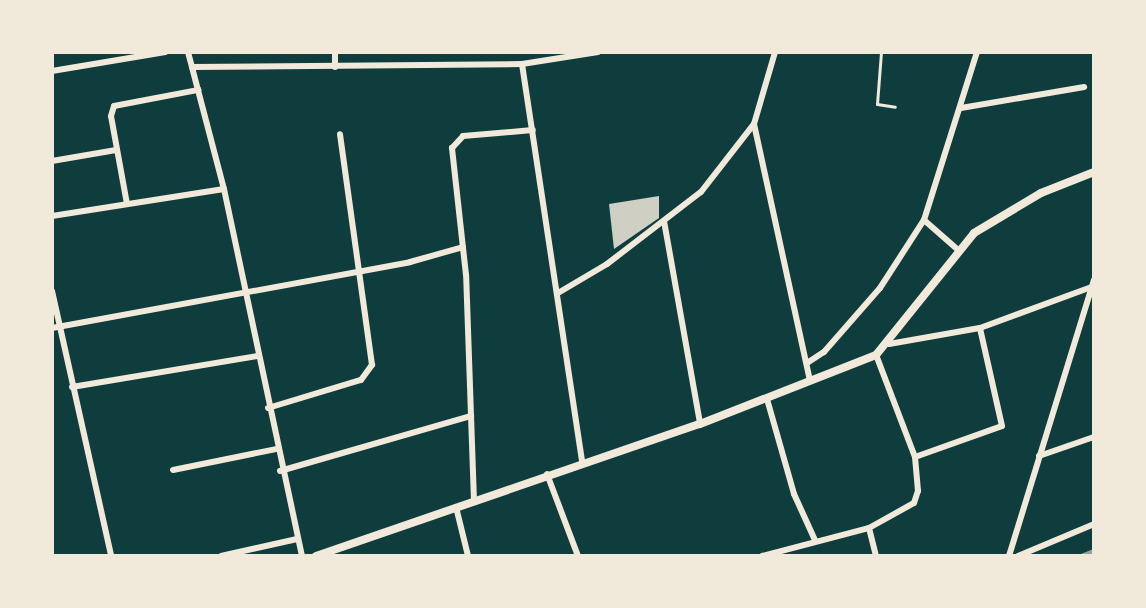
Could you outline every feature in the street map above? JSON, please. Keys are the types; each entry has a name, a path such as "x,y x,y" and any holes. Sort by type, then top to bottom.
{"main road":[{"path":"316,556 582,461 700,424 876,355 889,344 957,249 1004,213 1094,172"}],"street":[{"path":"52,71 165,52"},
{"path":"188,52 224,189 280,471 302,556"},
{"path":"335,52 335,67"},
{"path":"192,67 522,64 598,52"},
{"path":"558,293 701,192 754,124 775,52"},
{"path":"807,363 824,352 880,288 924,220 977,52"},
{"path":"522,64 582,461"},
{"path":"961,108 1084,87"},
{"path":"127,204 116,150 114,106 198,90"},
{"path":"754,124 810,381"},
{"path":"474,501 463,247 451,159 454,142 463,136 533,130"},
{"path":"268,408 348,385 370,371 360,270 340,134"},
{"path":"52,161 116,150"},
{"path":"52,216 224,189"},
{"path":"924,220 957,249"},
{"path":"664,221 700,424"},
{"path":"55,327 244,289 360,270 463,247"},
{"path":"889,344 980,328 1093,284"},
{"path":"1009,556 1093,284"},
{"path":"52,291 55,327 111,556"},
{"path":"915,457 1002,426 980,328"},
{"path":"762,556 869,528 914,503 918,491 915,457 876,355"},
{"path":"72,387 257,356"},
{"path":"767,399 794,494 815,540"},
{"path":"280,471 471,416"},
{"path":"1039,456 1094,437"},
{"path":"173,470 276,449"},
{"path":"547,474 578,556"},
{"path":"456,507 468,556"},
{"path":"1018,556 1094,524"},
{"path":"869,528 876,556"},
{"path":"221,556 297,539"}],"lane":[{"path":"881,52 877,104 895,107"}],"building":[{"path":"659,196 659,218 614,249 609,204"}],"railway":[{"path":"1081,556 1094,551"}]}
